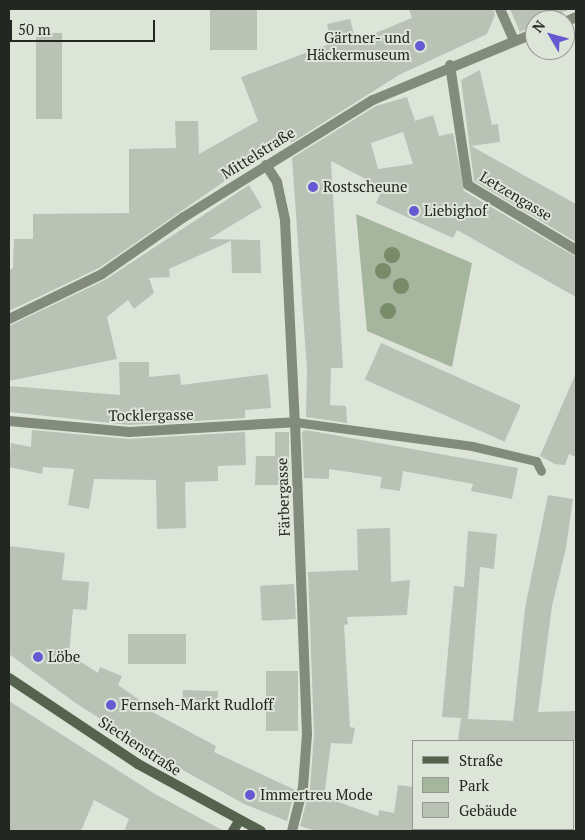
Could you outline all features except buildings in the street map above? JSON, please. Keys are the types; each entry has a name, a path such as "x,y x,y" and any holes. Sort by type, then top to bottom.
{"street":[{"path":"500,9 514,40"},
{"name":"Mittelstraße","path":"9,319 102,274 266,165 373,100 450,65 525,36"},
{"name":"Letzengasse","path":"450,65 468,185 576,250"},
{"name":"Färbergasse","path":"266,165 277,182 285,221 295,422 307,734 303,786 292,831"},
{"name":"Tocklergasse","path":"9,421 129,432 295,422"},
{"name":"Siechenstraße","path":"9,678 138,764 239,821 261,831"},
{"path":"233,831 239,821"}],"lane":[{"path":"295,422 472,446 536,460 541,471"}],"green space":[{"path":"356,214 472,263 452,367 367,331"}],"place":[{"name":"Gärtner- und Häckermuseum","path":"420,46"},
{"name":"Rostscheune","path":"313,187"},
{"name":"Liebighof","path":"414,211"},
{"name":"Löbe","path":"38,657"},
{"name":"Fernseh-Markt Rudloff","path":"111,705"},
{"name":"Immertreu Mode","path":"250,795"}]}
